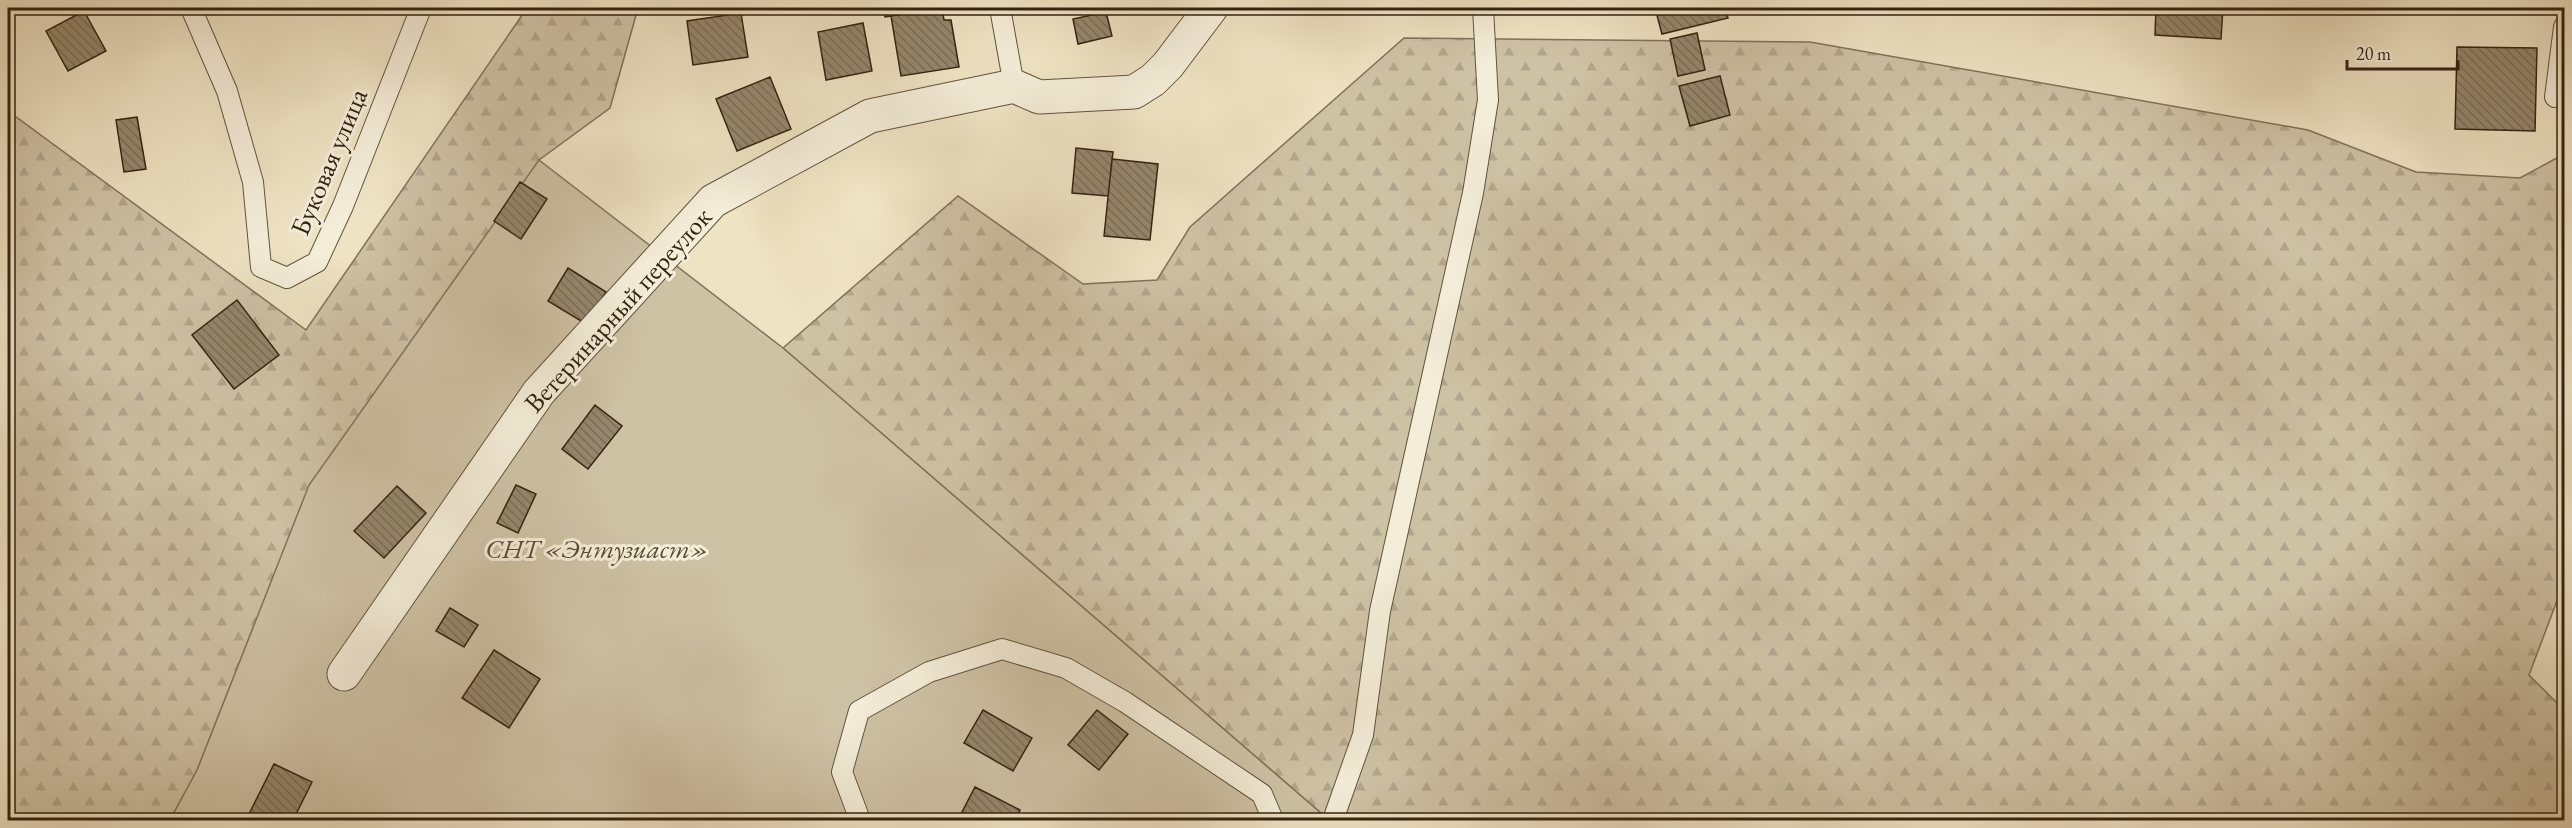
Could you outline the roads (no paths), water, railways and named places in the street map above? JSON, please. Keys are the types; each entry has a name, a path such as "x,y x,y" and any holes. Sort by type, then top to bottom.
{"street":[{"path":"1014,86 1039,98 1134,92 1153,80 1168,65 1211,8"},
{"name":"Ветеринарный переулок","path":"344,674 539,392 713,201 870,116 1014,86"}],"lane":[{"name":"Буковая улица","path":"191,8 227,91 254,182 261,267 287,278 317,262 343,206 420,8"},
{"path":"1000,8 1014,86"},
{"path":"1333,820 1363,735 1380,611 1473,193 1488,100 1483,8"},
{"path":"2555,97 2565,27"},
{"path":"860,820 843,772 859,711 929,672 1002,649 1066,668 1125,702 1262,794 1273,820"}],"park label":[{"name":"СНТ «Энтузиаст»","path":"597,549"}]}
